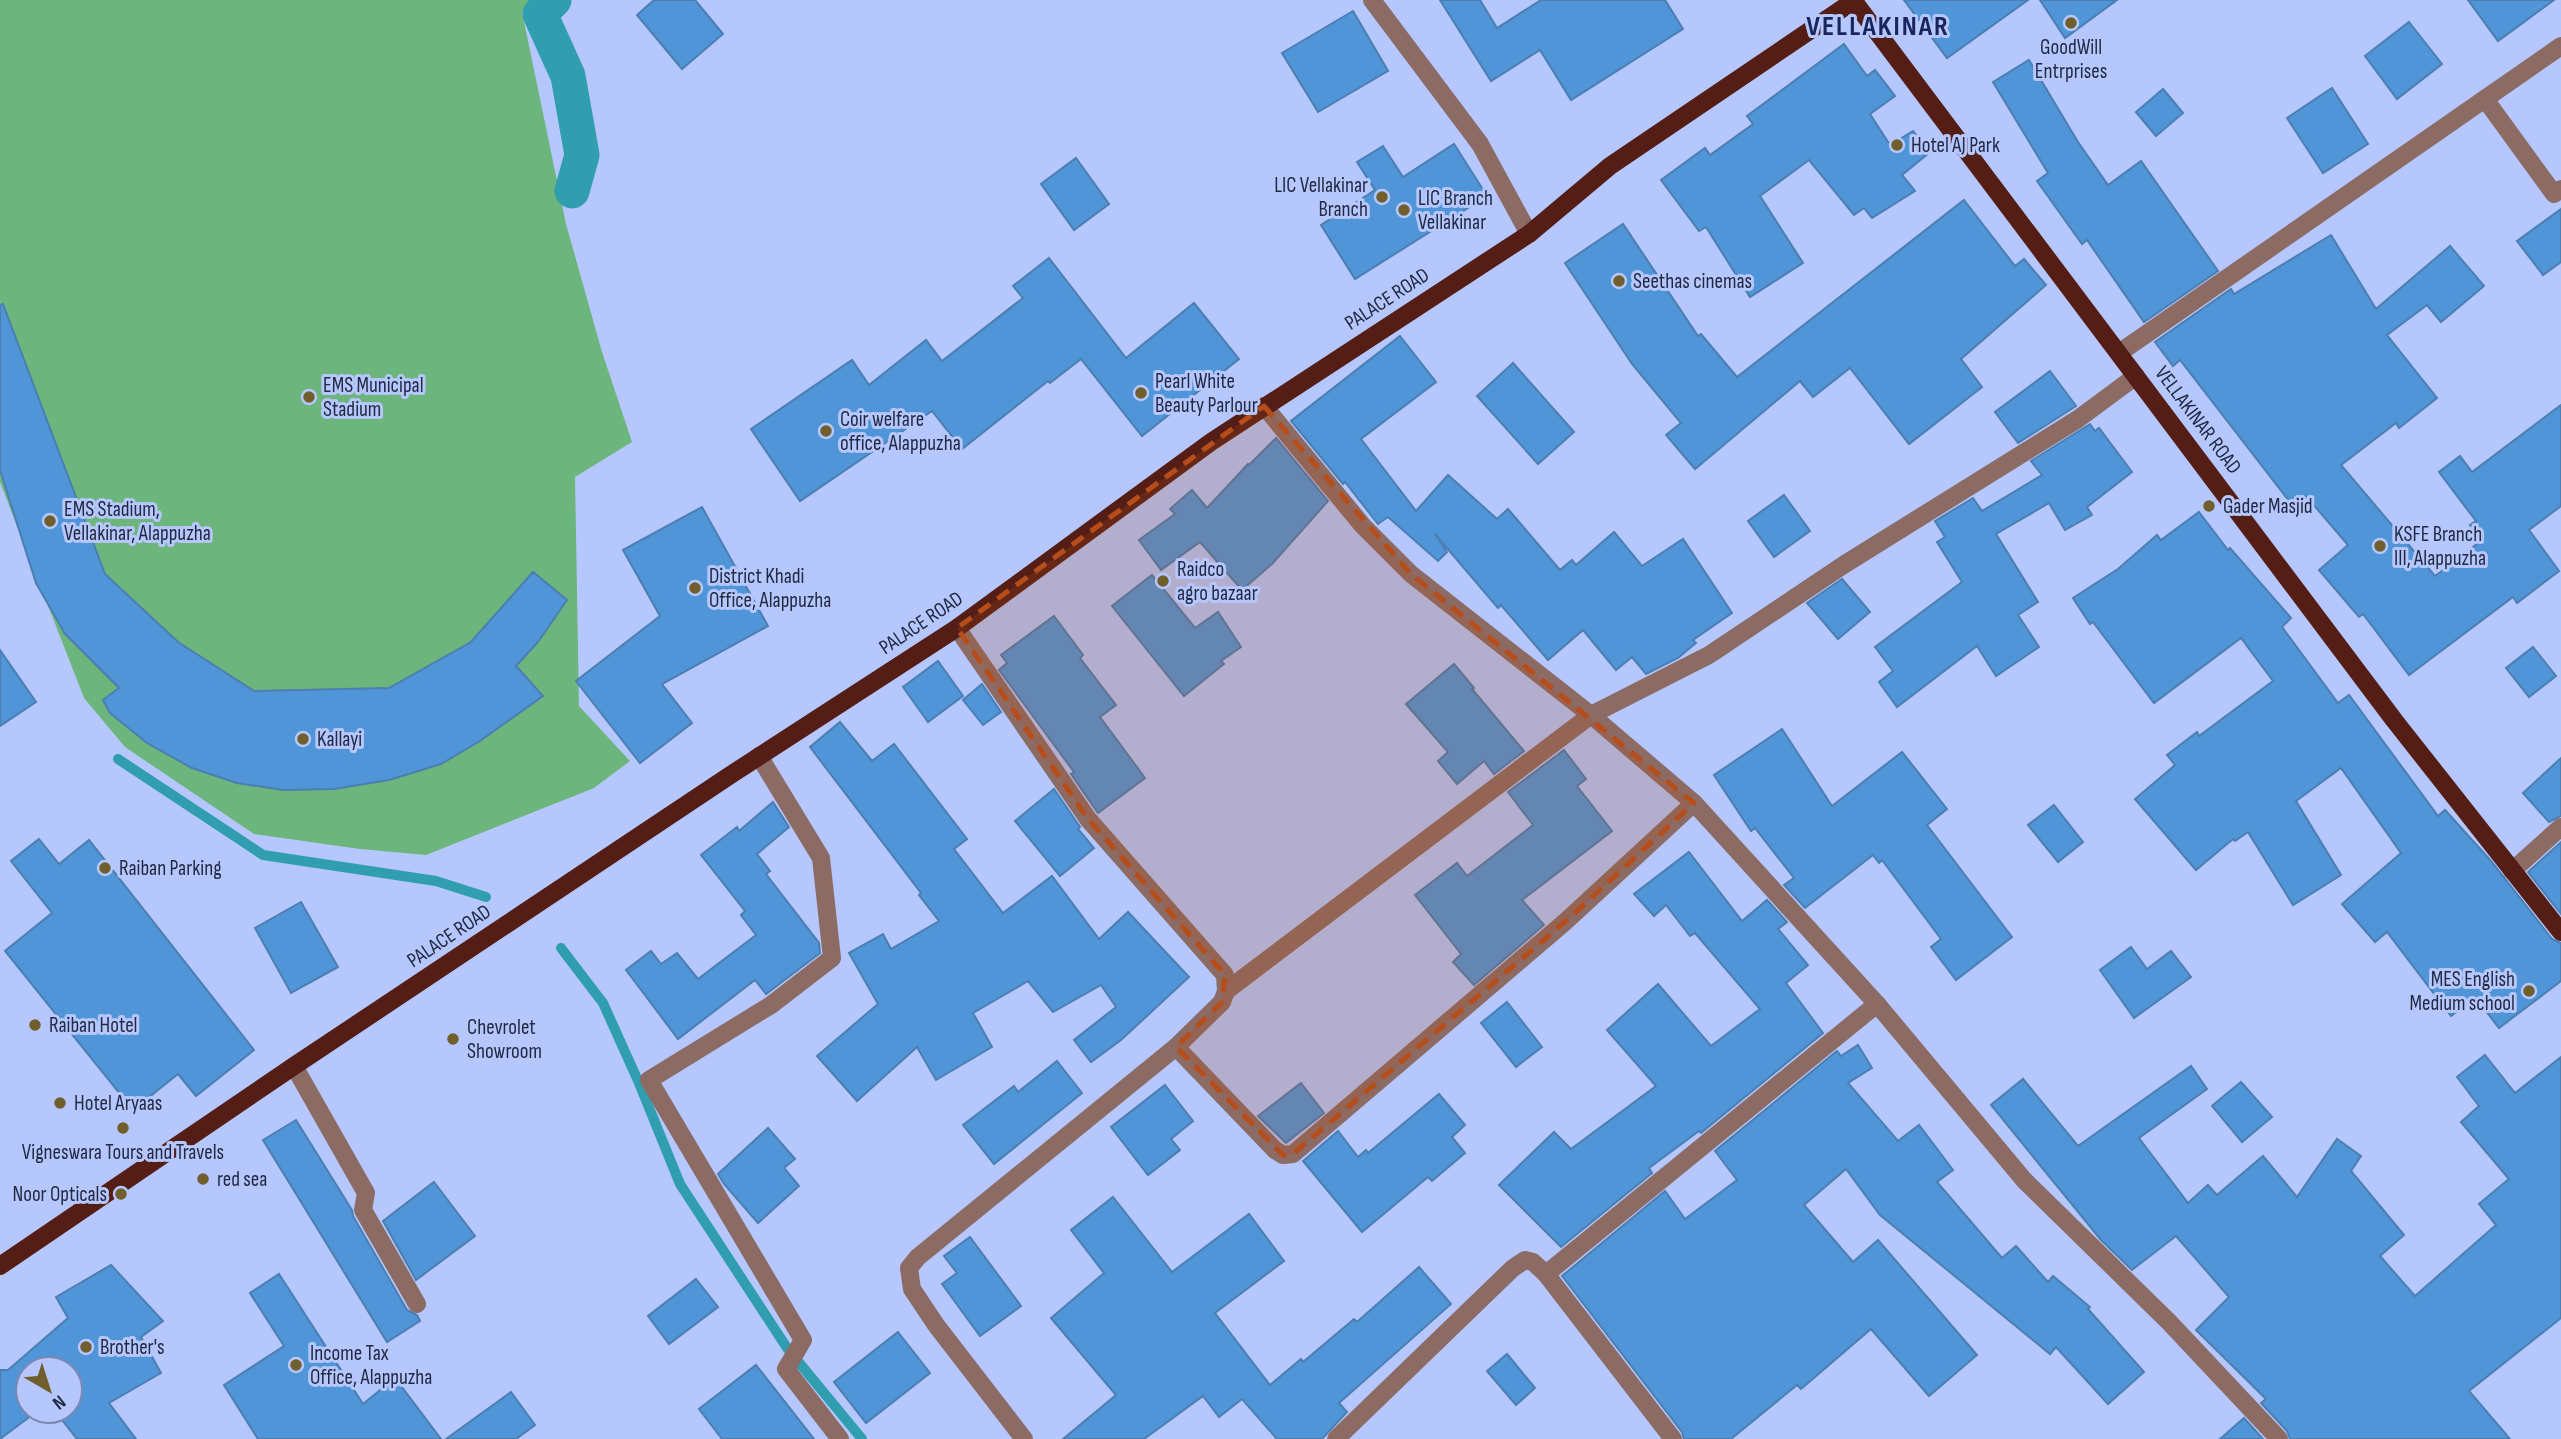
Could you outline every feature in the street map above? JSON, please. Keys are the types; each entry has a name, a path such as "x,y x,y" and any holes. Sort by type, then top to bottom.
{"main road":[{"name":"PALACE ROAD","path":"0,1266 759,756 957,628 1211,442 1529,234 1610,166 1854,0"},
{"name":"VELLAKINAR ROAD","path":"1854,0 2394,720 2561,932"}],"street":[{"path":"1372,0 1480,144 1529,234"},
{"path":"2119,353 2561,46"},
{"path":"2485,99 2554,194 2561,189"},
{"path":"1226,990 1591,715 1709,655 1845,564 2078,419 2136,376"},
{"path":"1264,405 1363,526 1411,574 1591,715 1694,803 1877,1004 2024,1180 2169,1322 2279,1439"},
{"path":"957,628 1088,819 1225,975 1226,990 1222,1002 1176,1047 918,1257 909,1268 912,1289 936,1325 1024,1439"},
{"path":"759,756 821,858 832,958 771,1005 649,1080 803,1340 786,1369 840,1439"},
{"path":"1176,1047 1275,1150 1283,1154 1293,1154 1565,922 1694,803"},
{"path":"2512,871 2561,827"},
{"path":"1546,1274 1877,1004"},
{"path":"294,1066 366,1193 363,1210 417,1304"},
{"path":"1336,1439 1513,1268 1525,1260 1533,1262 1546,1274 1673,1439"}],"highlighted area":[{"path":"1264,406 1411,574 1694,803 1565,922 1293,1154 1283,1155 1176,1047 1222,1002 1225,975 1088,819 957,628"}],"green space":[{"name":"EMS Municipal Stadium","path":"0,0 533,0 522,12 566,224 602,352 632,442 575,477 579,706 630,761 594,788 426,855 360,849 254,834 125,747 84,698 0,482"}],"building":[{"path":"654,0 695,0 723,34 682,69 637,15"},
{"path":"1440,0 1480,0 1497,28 1541,0 1665,0 1683,29 1571,100 1540,50 1491,81"},
{"path":"1904,0 2028,0 1947,58"},
{"name":"GoodWill Entrprises","path":"2040,0 2117,0 2065,38"},
{"path":"2468,0 2554,0 2498,41"},
{"path":"1353,11 1388,71 1318,112 1282,53"},
{"path":"2409,22 2442,64 2397,99 2365,56"},
{"path":"1844,44 1867,76 1875,70 1895,96 1870,114 1890,145 1913,131 1930,152 1902,175 1915,191 1872,218 1864,208 1854,215 1809,160 1760,196 1803,263 1750,297 1706,227 1699,231 1661,180 1705,148 1710,155 1753,124 1747,116"},
{"path":"2029,60 2078,142 2108,185 2141,161 2218,271 2144,322 2087,240 2082,244 2037,181 2048,173 1993,82"},
{"path":"2332,88 2368,144 2323,173 2287,118"},
{"path":"2163,89 2183,113 2156,136 2136,112"},
{"name":"LIC Branch Vellakinar","path":"1454,144 1487,196 1355,279 1321,225 1375,190 1357,162 1383,146 1403,177"},
{"path":"1076,158 1109,204 1074,230 1041,184"},
{"path":"1964,200 2015,266 2024,259 2046,285 1961,359 1982,387 1909,444 1850,368 1813,397 1800,381 1695,469 1666,435 1681,423 1632,364 1565,263 1623,224 1698,336 1701,334 1737,377"},
{"path":"2561,209 2561,262 2543,275 2517,241"},
{"path":"2331,235 2376,309 2450,246 2484,286 2441,322 2427,305 2387,335 2437,398 2399,428 2396,423 2341,465 2435,576 2482,540 2470,525 2476,521 2439,472 2460,456 2472,472 2561,405 2561,506 2529,530 2559,571 2517,603 2513,597 2409,675 2363,614 2359,617 2319,570 2348,545 2306,496 2293,506 2180,360 2173,366 2155,342 2231,289 2234,294"},
{"path":"1049,258 1126,358 1194,303 1239,359 1142,436 1081,359 1050,383 1048,381 962,449 932,411 800,501 751,429 852,360 869,385 926,340 942,361 1023,298 1013,286"},
{"name":"EMS Stadium, Vellakinar, Alappuzha","path":"3,304 105,574 178,642 254,691 389,688 471,642 533,572 567,600 538,642 516,666 543,696 480,741 441,764 389,780 334,789 283,790 237,783 192,768 147,743 110,713 103,700 119,688 65,634 36,583 0,470 0,305"},
{"path":"1400,336 1436,382 1361,439 1416,511 1448,475 1497,519 1508,509 1560,570 1572,560 1576,565 1614,532 1642,566 1683,539 1732,613 1693,640 1696,643 1678,658 1646,674 1632,657 1616,670 1583,630 1548,660 1501,605 1498,608 1435,534 1447,552 1438,561 1388,517 1378,524 1291,421"},
{"path":"1513,363 1574,432 1538,464 1477,396"},
{"path":"2050,371 2076,406 2018,443 1995,412"},
{"path":"2090,424 2095,431 2099,428 2132,472 2087,507 2092,515 2065,530 2049,503 1996,534 2038,602 2018,615 2039,647 1996,676 1977,646 1897,707 1879,682 1893,671 1875,647 1962,582 1937,542 1945,537 1935,521 1973,498 1982,511 2042,475 2031,461"},
{"path":"1276,438 1328,501 1272,564 1242,590 1200,542 1161,570 1139,540 1175,514 1170,509 1192,490 1207,508"},
{"path":"1784,495 1810,531 1774,557 1748,521"},
{"path":"702,507 768,626 662,684 692,723 640,763 576,681 660,616 623,550"},
{"path":"2199,512 2228,550 2230,548 2291,618 2282,627 2338,703 2349,695 2438,816 2445,810 2491,861 2552,939 2561,943 2561,981 2499,1028 2475,997 2451,1016 2387,932 2375,942 2342,904 2401,853 2341,768 2296,801 2341,875 2293,905 2248,832 2235,841 2233,839 2196,870 2135,799 2175,765 2167,755 2197,732 2199,736 2273,681 2241,638 2154,703 2093,622 2090,624 2073,598 2118,569 2157,535 2161,540"},
{"path":"1152,575 1195,628 1218,612 1241,647 1221,661 1224,664 1184,696 1112,606"},
{"path":"1842,579 1870,612 1838,639 1807,603"},
{"path":"1054,616 1083,655 1080,658 1116,705 1100,717 1145,778 1098,813 1071,774 1074,772 999,670 1007,663 1001,655"},
{"path":"2533,647 2556,676 2529,697 2506,668"},
{"path":"0,650 36,702 0,726"},
{"path":"938,661 963,696 928,722 903,687"},
{"path":"1454,664 1524,751 1494,774 1484,761 1457,784 1438,761 1448,752 1406,704"},
{"path":"982,684 1001,712 983,725 963,700"},
{"path":"840,722 872,761 894,744 967,839 954,849 1003,913 1052,876 1099,939 1128,912 1189,977 1121,1040 1091,1062 1074,1040 1116,1007 1101,985 1053,1012 1028,981 973,1013 992,1047 936,1080 917,1047 857,1101 817,1056 878,1004 849,953 883,934 891,949 939,921 919,895 921,893 810,747"},
{"path":"1782,729 1832,806 1902,752 1947,809 1927,825 2012,937 1956,980 1931,947 1941,939 1882,860 1879,863 1873,855 1805,908 1784,885 1794,878 1755,828 1751,831 1714,775"},
{"path":"1564,750 1586,779 1577,786 1612,831 1522,900 1544,925 1474,985 1453,962 1461,954 1415,895 1457,863 1467,876 1533,825 1508,792"},
{"path":"2561,758 2561,816 2549,822 2523,793"},
{"path":"1054,789 1080,827 1078,829 1094,848 1060,876 1015,821"},
{"path":"773,802 789,827 757,854 770,871 766,874 819,943 820,953 766,994 755,980 678,1039 626,970 651,951 661,964 677,953 698,979 756,935 741,915 745,911 701,855 737,827 739,831"},
{"path":"2054,805 2083,842 2058,862 2028,825"},
{"path":"39,839 59,864 89,840 254,1050 196,1096 178,1074 133,1110 5,951 52,913 11,861"},
{"path":"2561,842 2561,914 2528,872"},
{"path":"1689,852 1742,921 1767,900 1787,922 1778,929 1808,965 1786,983 1823,1033 1701,1133 1699,1131 1649,1168 1652,1173 1561,1247 1499,1185 1554,1132 1571,1149 1656,1086 1607,1030 1658,984 1711,1046 1760,1009 1695,933 1690,936 1666,905 1654,916 1634,894"},
{"path":"301,902 338,967 291,993 255,928"},
{"path":"2131,947 2147,969 2171,951 2191,977 2134,1018 2100,970"},
{"path":"1507,1002 1542,1047 1516,1067 1481,1023"},
{"path":"1858,1045 1872,1068 1848,1083 1898,1141 1919,1125 1953,1170 1937,1182 2002,1258 2016,1246 2048,1282 2053,1276 2090,1307 2088,1309 2144,1372 2108,1404 2056,1347 2050,1354 1880,1215 1846,1169 1804,1205 1853,1262 1878,1240 1977,1355 1929,1396 1871,1329 1801,1389 1797,1385 1731,1439 1684,1439 1682,1432 1562,1276 1665,1191 1685,1219 1737,1180 1715,1151 1837,1051 1841,1056"},
{"path":"2485,1055 2515,1093 2561,1057 2561,1318 2469,1391 2510,1439 2290,1439 2287,1431 2261,1403 2266,1399 2196,1330 2229,1297 2176,1236 2132,1270 2101,1240 1991,1105 2023,1079 2078,1146 2191,1066 2207,1089 2139,1138 2188,1203 2208,1185 2217,1195 2263,1156 2297,1197 2337,1139 2361,1156 2351,1171 2404,1235 2380,1256 2415,1296 2496,1225 2479,1204 2509,1179 2461,1122 2479,1106 2457,1077"},
{"path":"1057,1061 1082,1093 994,1164 963,1125 1014,1086 1018,1092"},
{"path":"2241,1082 2272,1117 2242,1142 2212,1106"},
{"path":"1301,1083 1324,1113 1286,1143 1258,1116"},
{"path":"1165,1085 1193,1121 1171,1139 1180,1150 1148,1175 1111,1127"},
{"path":"1439,1094 1465,1125 1452,1137 1465,1153 1432,1181 1428,1177 1362,1232 1303,1161 1338,1131 1358,1157 1366,1150 1368,1153"},
{"path":"296,1120 352,1210 407,1310 417,1315 420,1321 387,1342 263,1140"},
{"path":"768,1128 795,1159 784,1168 799,1186 758,1223 718,1174"},
{"path":"434,1182 475,1236 416,1280 383,1221"},
{"path":"1113,1197 1172,1272 1249,1214 1284,1261 1215,1313 1270,1385 1301,1359 1303,1362 1354,1319 1357,1322 1419,1267 1451,1304 1339,1403 1347,1412 1322,1439 1277,1439 1242,1399 1219,1417 1203,1396 1144,1439 1063,1439 1116,1395 1051,1318 1104,1273 1071,1230"},
{"path":"970,1237 1021,1306 980,1336 942,1284 957,1273 944,1256"},
{"path":"111,1265 163,1321 141,1337 161,1373 109,1403 136,1439 77,1439 66,1425 84,1425 84,1355 25,1355 68,1318 56,1297"},
{"name":"Income Tax Office, Alappuzha","path":"279,1274 363,1404 395,1378 441,1439 258,1439 224,1385 284,1346 250,1293"},
{"path":"696,1279 718,1307 669,1344 648,1316"},
{"path":"898,1332 930,1373 866,1423 834,1382"},
{"path":"1507,1354 1535,1388 1516,1405 1487,1371"},
{"path":"14,1365 14,1425 19,1425 0,1439 0,1370 8,1370"},
{"path":"756,1365 814,1439 722,1439 699,1409"},
{"path":"511,1392 535,1425 516,1439 446,1439"},
{"path":"2244,1418 2263,1439 2220,1439"}],"waterway":[{"path":"554,0 540,14 568,76 582,155 572,191"},
{"path":"118,759 263,855 436,881 486,897"},
{"path":"561,948 603,1003 680,1184 787,1348 862,1439"}],"place":[{"name":"GoodWill Entrprises","path":"2071,23"},
{"name":"Hotel AJ Park","path":"1897,145"},
{"name":"LIC Vellakinar Branch","path":"1382,197"},
{"name":"LIC Branch Vellakinar","path":"1404,210"},
{"name":"Seethas cinemas","path":"1619,281"},
{"name":"Pearl White Beauty Parlour","path":"1141,393"},
{"name":"EMS Municipal Stadium","path":"309,397"},
{"name":"Coir welfare office, Alappuzha","path":"826,431"},
{"name":"Gader Masjid","path":"2209,506"},
{"name":"EMS Stadium, Vellakinar, Alappuzha","path":"50,521"},
{"name":"KSFE Branch III, Alappuzha","path":"2380,546"},
{"name":"Raidco agro bazaar","path":"1163,581"},
{"name":"District Khadi Office, Alappuzha","path":"695,588"},
{"name":"Kallayi","path":"303,739"},
{"name":"Raiban Parking","path":"105,868"},
{"name":"MES English Medium school","path":"2529,991"},
{"name":"Raiban Hotel","path":"35,1025"},
{"name":"Chevrolet Showroom","path":"453,1039"},
{"name":"Hotel Aryaas","path":"60,1103"},
{"name":"Vigneswara Tours and Travels","path":"123,1128"},
{"name":"red sea","path":"203,1179"},
{"name":"Noor Opticals","path":"121,1194"},
{"name":"Brother's","path":"86,1347"},
{"name":"Income Tax Office, Alappuzha","path":"296,1365"}],"district":[{"name":"VELLAKINAR","path":"1878,26"}]}
